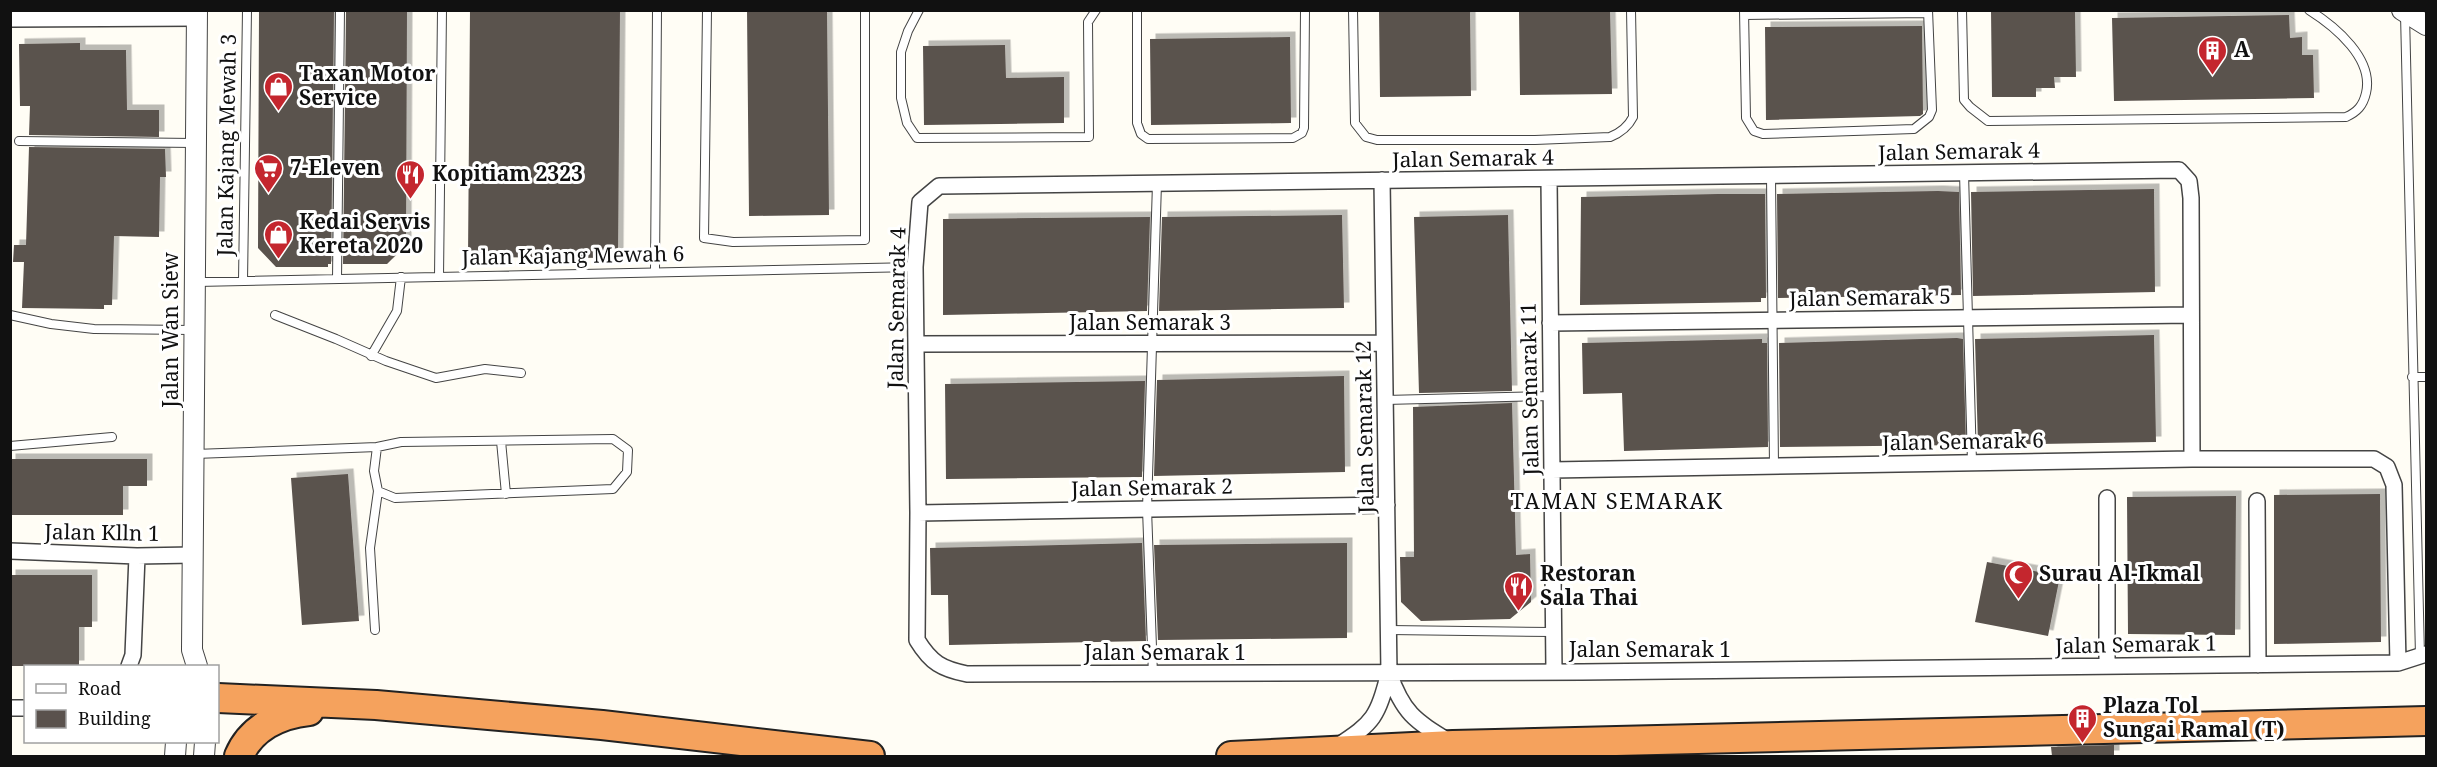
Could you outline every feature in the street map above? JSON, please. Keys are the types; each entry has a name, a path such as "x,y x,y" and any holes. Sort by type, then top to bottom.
{"highway":[{"path":"219,698 376,705 647,729 870,756"},
{"path":"239,756 251,737 278,717 297,712 376,705"},
{"path":"1231,756 1454,745 2427,721"}],"street":[{"path":"2404,11 2427,25"},
{"path":"10,19 197,14"},
{"name":"Jalan Wan Siew","path":"192,661 197,14"},
{"name":"Jalan Semarak 4","path":"917,640 915,267 920,202 939,186 2179,170 2189,181 2192,459"},
{"name":"Jalan Semarak 11","path":"1549,179 1554,671"},
{"name":"Jalan Semarak 12","path":"1330,751 1364,729 1373,719 1389,672 1382,180"},
{"name":"Jalan Semarak 5","path":"1550,322 2191,315"},
{"name":"Jalan Semarak 3","path":"916,344 1384,343"},
{"name":"Jalan Semarak 6","path":"1552,470 2192,459 2374,459 2387,467 2394,485 2398,663"},
{"path":"2107,498 2107,666"},
{"path":"2257,501 2258,665"},
{"name":"Jalan Semarak 2","path":"918,513 1387,505"},
{"name":"Jalan Klln 1","path":"10,551 137,556 193,555"},
{"path":"129,665 133,655 137,556"},
{"name":"Jalan Semarak 1","path":"917,640 927,656 947,670 967,674 1153,675 2258,665 2398,663 2423,655"},
{"name":"Jalan Semarak 12","path":"1389,672 1400,702 1409,713 1418,723 1454,745"}],"lane":[{"name":"Jalan Kajang Mewah 3","path":"243,281 246,10"},
{"path":"337,279 340,10"},
{"path":"439,277 442,10"},
{"path":"655,271 657,10"},
{"path":"708,10 704,237 734,242 865,240 865,10"},
{"path":"919,10 908,31 901,52 901,98 907,123 917,138 1089,137 1088,22 1096,10"},
{"path":"1137,10 1137,123 1141,134 1148,139 1293,138 1302,133 1304,128 1305,10"},
{"path":"1353,10 1355,123 1366,137 1377,140 1535,140 1610,137 1630,123 1633,117 1631,10"},
{"path":"1962,10 1964,100 1988,120 2346,117 2356,112 2363,103 2368,82 2364,66 2351,46 2309,10"},
{"path":"2404,11 2412,377 2423,655"},
{"path":"1928,12 1932,110 1923,124 1914,129 1763,134 1754,131 1746,118 1744,13 1928,12"},
{"path":"19,141 196,143"},
{"path":"1964,173 1972,462"},
{"path":"1771,176 1774,466"},
{"path":"1153,675 1147,509 1157,183"},
{"name":"Jalan Kajang Mewah 6","path":"195,282 915,267"},
{"path":"371,356 397,311 401,277"},
{"path":"10,315 51,324 94,328 195,330"},
{"path":"275,315 336,339 371,356 436,378 485,369 520,373"},
{"path":"2412,377 2427,377"},
{"path":"1385,400 1551,396"},
{"path":"10,446 112,437"},
{"path":"194,454 377,447 401,442 613,439 628,450 627,472 612,489 395,498 378,491"},
{"path":"501,441 506,494"},
{"path":"375,630 370,548 378,491 374,471 377,447"},
{"path":"1389,630 1553,632"}],"building":[{"path":"259,10 334,10 331,264 328,264 328,267 276,267 258,248"},
{"path":"346,10 407,10 406,245 387,264 343,264"},
{"path":"470,10 620,10 618,258 468,257"},
{"path":"747,10 827,10 829,215 749,216"},
{"path":"1379,10 1470,10 1471,96 1380,97"},
{"path":"1519,10 1610,10 1612,94 1520,95"},
{"path":"1991,10 2075,10 2076,77 2054,77 2055,88 2036,88 2036,97 1992,97"},
{"name":"A","path":"2289,15 2290,38 2302,37 2302,55 2313,55 2314,98 2114,101 2112,18"},
{"path":"1922,26 1923,114 1920,116 1766,120 1765,27"},
{"path":"1290,37 1291,123 1151,125 1150,39"},
{"path":"80,43 80,50 126,50 127,110 159,110 159,137 29,135 30,106 20,106 19,44"},
{"path":"1005,45 1006,78 1064,77 1064,123 924,125 923,46"},
{"path":"29,147 165,149 166,177 160,177 159,237 114,236 112,305 104,305 104,309 22,308 24,262 13,262 14,245 26,245"},
{"path":"2154,189 2155,292 1973,296 1971,192"},
{"path":"1959,192 1961,295 1778,298 1777,194"},
{"path":"1765,194 1766,298 1761,298 1761,302 1580,305 1581,197"},
{"path":"1342,215 1344,308 1159,311 1162,217"},
{"path":"1508,215 1512,391 1419,393 1414,217"},
{"path":"1150,217 1147,311 943,315 943,219"},
{"path":"2154,335 2156,442 1978,445 1975,339"},
{"path":"1762,339 1762,343 1767,343 1768,447 1624,451 1622,393 1583,394 1582,343"},
{"path":"1963,339 1966,445 1780,447 1779,343"},
{"path":"1344,376 1345,472 1154,476 1157,380"},
{"path":"1145,381 1142,477 946,479 945,384"},
{"path":"1512,403 1516,555 1530,554 1531,602 1510,619 1421,621 1401,602 1400,557 1414,557 1413,407"},
{"path":"10,459 147,459 147,486 123,486 123,515 10,515"},
{"path":"348,474 359,621 302,625 291,478"},
{"path":"2380,494 2381,642 2274,644 2274,495"},
{"path":"2236,496 2235,635 2128,634 2127,497"},
{"path":"1142,543 1146,641 949,645 948,595 931,595 930,548"},
{"path":"1347,543 1347,638 1158,640 1154,545"},
{"name":"Surau Al-Ikmal","path":"1987,562 2060,576 2048,636 1975,622"},
{"path":"10,575 92,575 92,627 79,627 79,665 10,666"},
{"path":"2114,745 2114,756 2052,756 2051,747"}],"place":[{"name":"A","path":"2213,76"},
{"name":"Taxan Motor Service","path":"278,112"},
{"name":"7-Eleven","path":"269,194"},
{"name":"Kopitiam 2323","path":"411,200"},
{"name":"Kedai Servis Kereta 2020","path":"278,260"},
{"name":"Surau Al-Ikmal","path":"2018,600"},
{"name":"Restoran Sala Thai","path":"1519,612"},
{"name":"Plaza Tol Sungai Ramal (T)","path":"2082,744"}],"district":[{"name":"TAMAN SEMARAK","path":"1617,501"}]}
